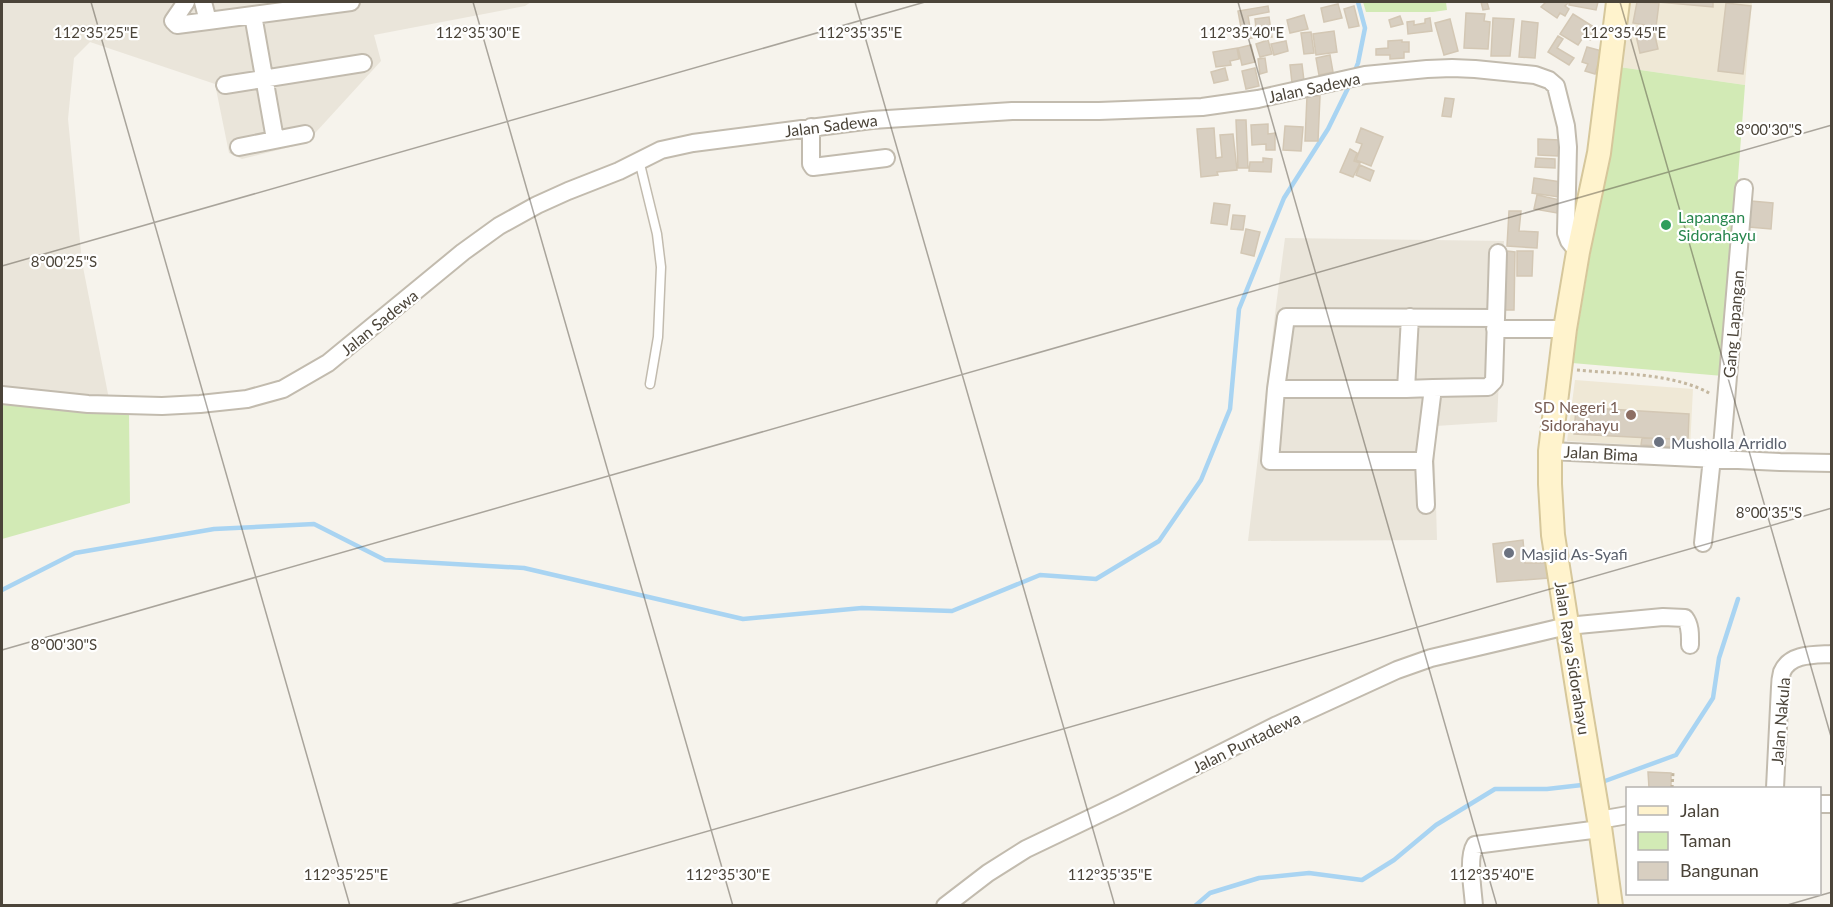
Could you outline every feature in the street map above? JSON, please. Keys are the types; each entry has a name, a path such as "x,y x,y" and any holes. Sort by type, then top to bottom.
{"main road":[{"name":"Jalan Raya Sidorahayu","path":"1611,906 1554,535 1550,451 1565,329 1578,252 1599,153 1618,2"}],"street":[{"path":"186,2 173,21 177,25 351,2"},
{"path":"202,2 208,21"},
{"path":"253,15 275,139"},
{"path":"225,85 363,63"},
{"name":"Jalan Sadewa","path":"2,395 88,404 162,406 247,399 283,389 328,363 463,252 499,226 537,205 619,171 661,150 693,143 872,120 1012,111 1099,111 1202,107 1258,99 1365,75 1452,68 1500,70 1535,75 1549,80 1556,86 1566,126 1568,147 1566,233 1569,242 1578,252"},
{"path":"811,127 810,164 813,167 886,158"},
{"path":"238,147 305,134"},
{"name":"Gang Lapangan","path":"1703,543 1726,404 1744,188"},
{"path":"1276,388 1488,387 1494,381 1498,253"},
{"path":"1424,461 1270,461 1276,388 1286,317 1410,317 1565,329"},
{"path":"1406,389 1410,317"},
{"path":"1426,505 1424,461 1433,388"},
{"name":"Jalan Bima","path":"1550,451 1832,463"},
{"name":"Jalan Puntadewa","path":"945,906 988,873 1026,849 1277,725 1344,696 1378,678 1431,658 1567,626 1679,616 1688,622 1690,645"},
{"name":"Jalan Nakula","path":"1775,787 1782,672 1789,662 1800,657 1832,654"},
{"path":"1474,906 1471,858 1475,845 1600,824 1626,816"}],"lane":[{"path":"639,160 657,234 661,267 657,337 650,384"}],"path":[{"path":"1560,368 1672,379 1688,383 1726,404"},
{"path":"1672,787 1673,773"}],"shaded area":[{"path":"2,2 531,2 525,6 374,35 381,61 306,143 242,159 229,153 215,84 90,42 74,58 68,119 82,262 109,399 2,386"},
{"path":"1626,2 1752,2 1745,85 1619,67"},
{"path":"1285,238 1504,241 1501,321 1555,322 1501,335 1497,422 1436,426 1434,434 1437,540 1248,541"},
{"name":"SD Negeri 1 Sidorahayu","path":"1575,380 1693,389 1690,448 1567,441"}],"green space":[{"path":"1363,2 1446,2 1447,10 1366,12"},
{"name":"Lapangan Sidorahayu","path":"1619,67 1745,85 1723,376 1572,363"},
{"path":"2,405 129,412 130,503 2,539"}],"building":[{"path":"1481,2 1487,2 1489,9 1483,10"},
{"path":"1546,2 1566,2 1568,3 1565,6 1569,9 1565,16 1560,13 1557,18 1541,7"},
{"path":"1570,2 1598,2 1596,10 1569,5"},
{"path":"1637,2 1659,3 1656,27 1633,23"},
{"path":"1658,2 1713,2 1713,7"},
{"path":"1726,3 1751,6 1743,74 1718,71"},
{"path":"1338,4 1342,18 1324,22 1321,8"},
{"path":"1268,6 1269,12 1248,16 1252,38 1243,39 1238,11"},
{"path":"1354,6 1359,26 1349,28 1344,9"},
{"path":"1466,13 1485,14 1484,21 1490,22 1488,49 1464,48"},
{"path":"1573,14 1597,29 1590,40 1584,36 1578,45 1560,34"},
{"path":"1304,15 1308,29 1290,33 1287,20"},
{"path":"1400,16 1403,24 1391,27 1389,20"},
{"path":"1269,17 1272,37 1257,38 1255,19"},
{"path":"1430,18 1432,31 1408,34 1407,22 1414,21 1414,25 1425,23 1425,19"},
{"path":"1493,18 1514,19 1510,56 1491,56"},
{"path":"1450,19 1458,51 1444,55 1435,23"},
{"path":"1522,21 1538,23 1535,58 1519,57"},
{"path":"1653,27 1658,49 1640,53 1635,31"},
{"path":"1334,31 1337,52 1316,55 1313,34"},
{"path":"1311,32 1314,53 1304,54 1301,33"},
{"path":"1558,36 1563,39 1557,48 1574,58 1569,65 1548,52"},
{"path":"1268,40 1272,54 1260,57 1256,44"},
{"path":"1402,40 1402,42 1409,42 1409,52 1404,52 1404,58 1390,59 1390,55 1376,55 1376,49 1388,48 1388,41"},
{"path":"1286,41 1288,51 1274,55 1271,44"},
{"path":"1251,45 1255,62 1242,65 1238,48"},
{"path":"1587,47 1602,51 1595,74 1585,71 1588,64 1582,62"},
{"path":"1237,48 1239,59 1230,61 1231,65 1216,67 1213,52"},
{"path":"1330,55 1333,72 1319,75 1316,58"},
{"path":"1265,58 1267,72 1260,74 1258,59"},
{"path":"1302,64 1304,81 1292,83 1290,65"},
{"path":"1225,68 1228,80 1214,83 1211,72"},
{"path":"1255,68 1259,86 1246,89 1242,71"},
{"path":"1307,96 1320,96 1318,141 1305,141"},
{"path":"1445,98 1454,99 1451,117 1442,116"},
{"path":"1236,120 1246,120 1248,168 1238,168"},
{"path":"1268,124 1268,134 1275,133 1275,150 1266,150 1266,144 1252,145 1251,125"},
{"path":"1285,126 1303,127 1301,151 1283,150"},
{"path":"1214,128 1216,158 1222,157 1220,135 1233,134 1237,170 1217,172 1218,175 1201,177 1197,129"},
{"path":"1361,128 1383,137 1371,166 1356,160 1362,144 1356,142"},
{"path":"1538,139 1559,140 1558,156 1538,155"},
{"path":"1350,149 1357,153 1354,161 1360,163 1353,177 1340,172"},
{"path":"1263,158 1272,159 1271,172 1249,171 1250,162 1263,162"},
{"path":"1536,158 1555,159 1555,168 1535,167"},
{"path":"1360,165 1374,171 1370,181 1356,175"},
{"path":"1534,178 1561,182 1559,197 1532,193"},
{"path":"1537,195 1560,200 1557,213 1534,209"},
{"path":"1751,201 1773,203 1771,229 1749,227"},
{"path":"1214,203 1230,205 1227,225 1211,223"},
{"path":"1509,211 1521,211 1519,231 1538,232 1537,248 1507,246"},
{"path":"1233,215 1245,216 1243,230 1231,229"},
{"path":"1246,229 1260,232 1254,256 1241,253"},
{"path":"1507,251 1515,252 1514,310 1505,310"},
{"path":"1517,251 1533,251 1532,276 1517,276"},
{"path":"1576,407 1689,414 1688,440 1574,434"},
{"name":"Musholla Arridlo","path":"1642,438 1677,439 1676,447 1641,445"},
{"name":"Masjid As-Syafi","path":"1523,540 1525,563 1548,563 1549,578 1497,582 1493,544"},
{"path":"1648,772 1671,773 1671,787 1649,787"}],"waterway":[{"path":"1354,73 1365,28 1358,2"},
{"path":"2,590 75,553 214,529 314,524 385,560 524,568 743,619 862,608 952,611 1040,575 1096,579 1159,541 1201,480 1230,409 1239,309 1284,198 1328,129 1350,84"},
{"path":"1605,781 1676,755 1713,698 1719,658 1738,599"},
{"path":"1195,906 1210,893 1259,878 1309,873 1362,880 1394,860 1436,825 1495,789 1547,789 1582,785"}],"place":[{"name":"Lapangan Sidorahayu","path":"1666,225"},
{"name":"SD Negeri 1 Sidorahayu","path":"1631,415"},
{"name":"Musholla Arridlo","path":"1659,442"},
{"name":"Masjid As-Syafi","path":"1509,553"}]}
